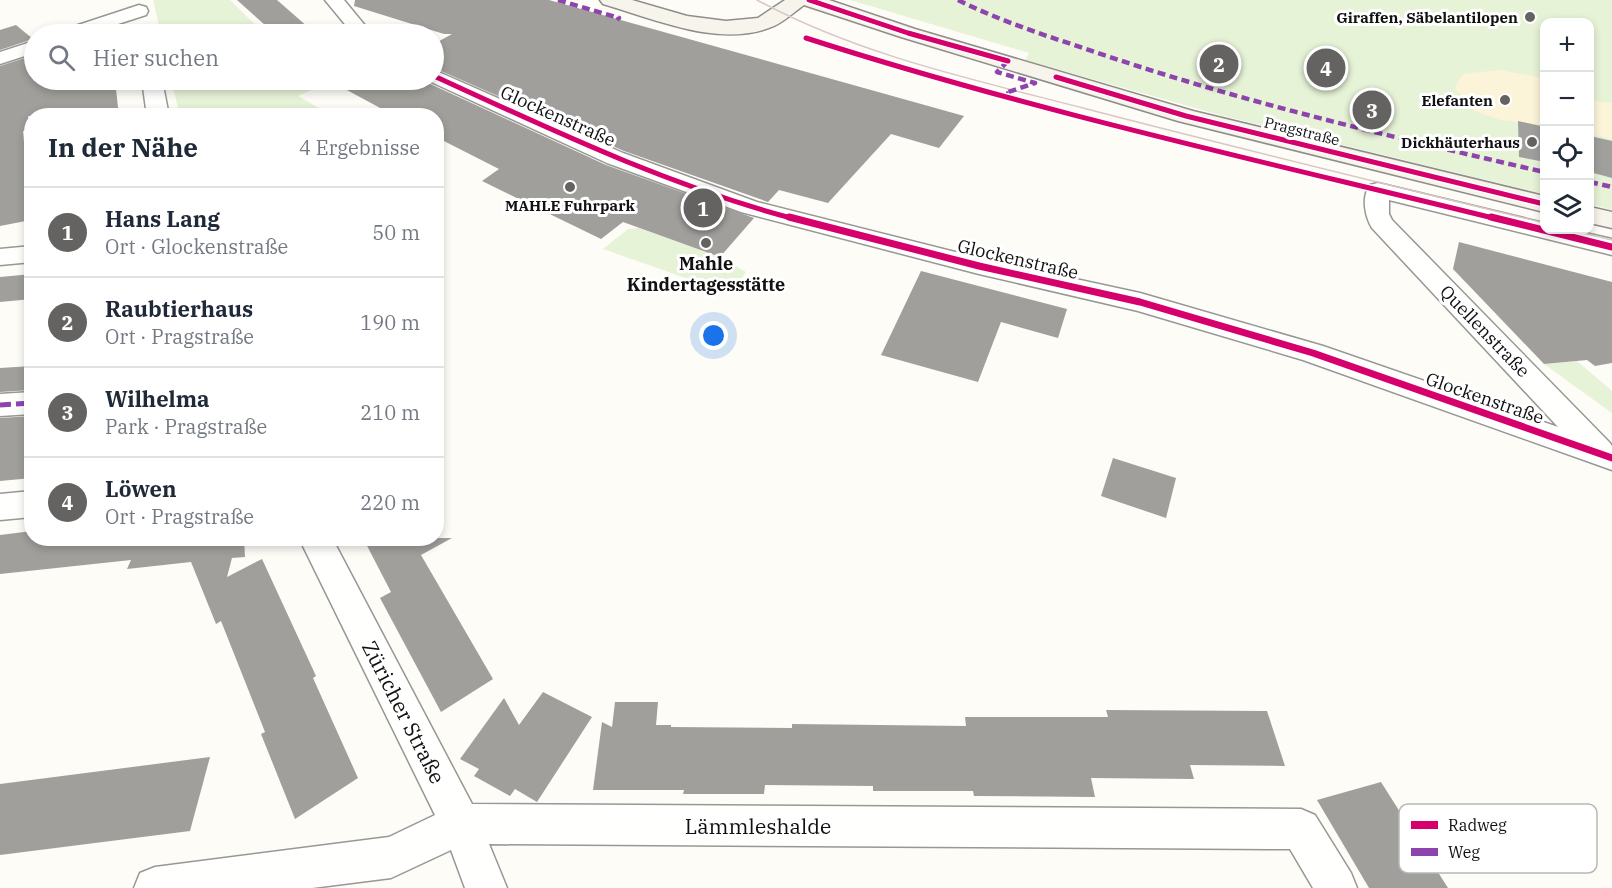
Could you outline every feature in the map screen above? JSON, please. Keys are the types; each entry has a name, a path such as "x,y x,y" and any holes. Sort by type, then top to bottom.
{"main road":[{"path":"610,0 715,27 746,26 765,22 798,0"},
{"name":"Pragstraße","path":"809,0 908,33 1186,116 1540,203"},
{"path":"1594,216 1612,220"}],"street":[{"path":"334,0 354,24"},
{"path":"100,24 138,11"},
{"path":"0,58 24,50"},
{"name":"Glockenstraße","path":"444,81 615,158 749,207 979,266 1140,302 1313,353 1609,459"},
{"path":"154,90 157,108"},
{"name":"Quellenstraße","path":"1609,459 1381,223 1377,214 1378,190 1612,247"},
{"path":"0,257 24,255"},
{"path":"0,405 24,404"},
{"path":"0,507 24,505"},
{"name":"Züricher Straße","path":"319,546 461,824 486,888"},
{"name":"Lämmleshalde","path":"155,888 391,857 461,824 1301,829 1336,888"}],"green space":[{"path":"153,0 230,0 255,24 159,24"},
{"path":"850,0 1612,0 1612,210 1594,205 1594,18 1540,18 1540,193 1220,115 1025,60 1029,53"},
{"path":"174,90 311,90 298,96 319,108 178,108"},
{"path":"639,228 720,257 746,272 731,294 603,249 628,229"},
{"path":"1577,361 1612,391 1612,413 1544,364"}],"sand":[{"name":"Elefanten","path":"1499,70 1540,77 1540,125 1501,120 1474,111 1455,88 1463,74"},
{"path":"1594,101 1612,103 1612,139 1594,135"}],"building":[{"path":"237,0 277,0 305,24 264,24"},
{"path":"355,0 549,0 964,116 939,148 891,134 828,203 779,190 768,202 624,151 444,72 444,38 452,34 444,34 444,24 412,24 354,6"},
{"path":"16,25 24,32 24,42 0,50 0,30"},
{"path":"24,58 24,90 116,90 118,108 24,108 24,221 0,226 0,66"},
{"path":"347,90 443,90 606,165 754,218 720,257 623,222 601,239 482,181 499,169 444,141 444,108 380,108"},
{"name":"Dickhäuterhaus","path":"1518,121 1540,126 1540,161 1519,157"},
{"path":"1594,137 1612,141 1612,178 1594,173"},
{"path":"1459,242 1612,282 1612,363 1595,366 1587,360 1544,364 1453,269"},
{"path":"921,271 1067,309 1058,338 1001,322 978,382 881,355"},
{"path":"24,275 24,300 0,302 0,277"},
{"path":"24,366 24,390 0,392 0,368"},
{"path":"24,416 24,479 0,481 0,418"},
{"path":"1113,458 1176,478 1166,518 1101,496"},
{"path":"24,532 24,546 244,546 245,557 232,558 227,577 262,559 316,676 313,678 358,778 295,819 261,734 265,732 221,621 216,624 191,562 127,569 131,560 0,574 0,535"},
{"path":"367,546 437,546 421,555 493,679 441,712 380,598 391,592"},
{"path":"543,692 592,717 537,802 515,789 510,796 474,776 479,769 460,759 504,698 519,725"},
{"path":"615,702 658,702 656,725 671,725 671,727 792,728 792,724 966,726 965,717 1108,717 1106,710 1267,711 1285,766 1190,765 1194,779 1091,778 1095,797 974,796 973,791 873,791 873,786 765,785 764,794 683,794 684,790 593,790 602,722 612,727"},
{"path":"210,757 190,831 0,855 0,784"},
{"path":"1381,782 1399,810 1399,873 1439,873 1448,888 1369,888 1317,800"}],"tram line":[{"path":"757,0 835,36 875,51 958,76 1540,222"},
{"path":"1587,234 1612,240"}],"marked path":[{"path":"558,0 619,18 617,20"},
{"path":"958,0 990,16 1024,28 1205,87 1374,132 1540,171"},
{"path":"1008,61 997,72 1035,83 1005,93 1008,94"},
{"path":"1594,183 1612,187"},
{"path":"0,405 24,404"}],"cycle path":[{"path":"809,0 908,33 1008,61"},
{"path":"806,38 917,74 1021,102 1612,247"},
{"path":"1056,77 1186,116 1540,203"},
{"path":"444,81 615,158 749,207 979,266 1140,302 1313,353 1612,458"}],"place":[{"name":"Giraffen, Säbelantilopen","path":"1530,17"},
{"name":"Raubtierhaus","path":"1219,64"},
{"name":"Löwen","path":"1326,68"},
{"name":"Elefanten","path":"1505,100"},
{"name":"Wilhelma","path":"1372,110"},
{"name":"Dickhäuterhaus","path":"1532,142"},
{"name":"MAHLE Fuhrpark","path":"570,187"},
{"name":"Hans Lang","path":"703,208"},
{"name":"Mahle Kindertagesstätte","path":"706,243"}]}
